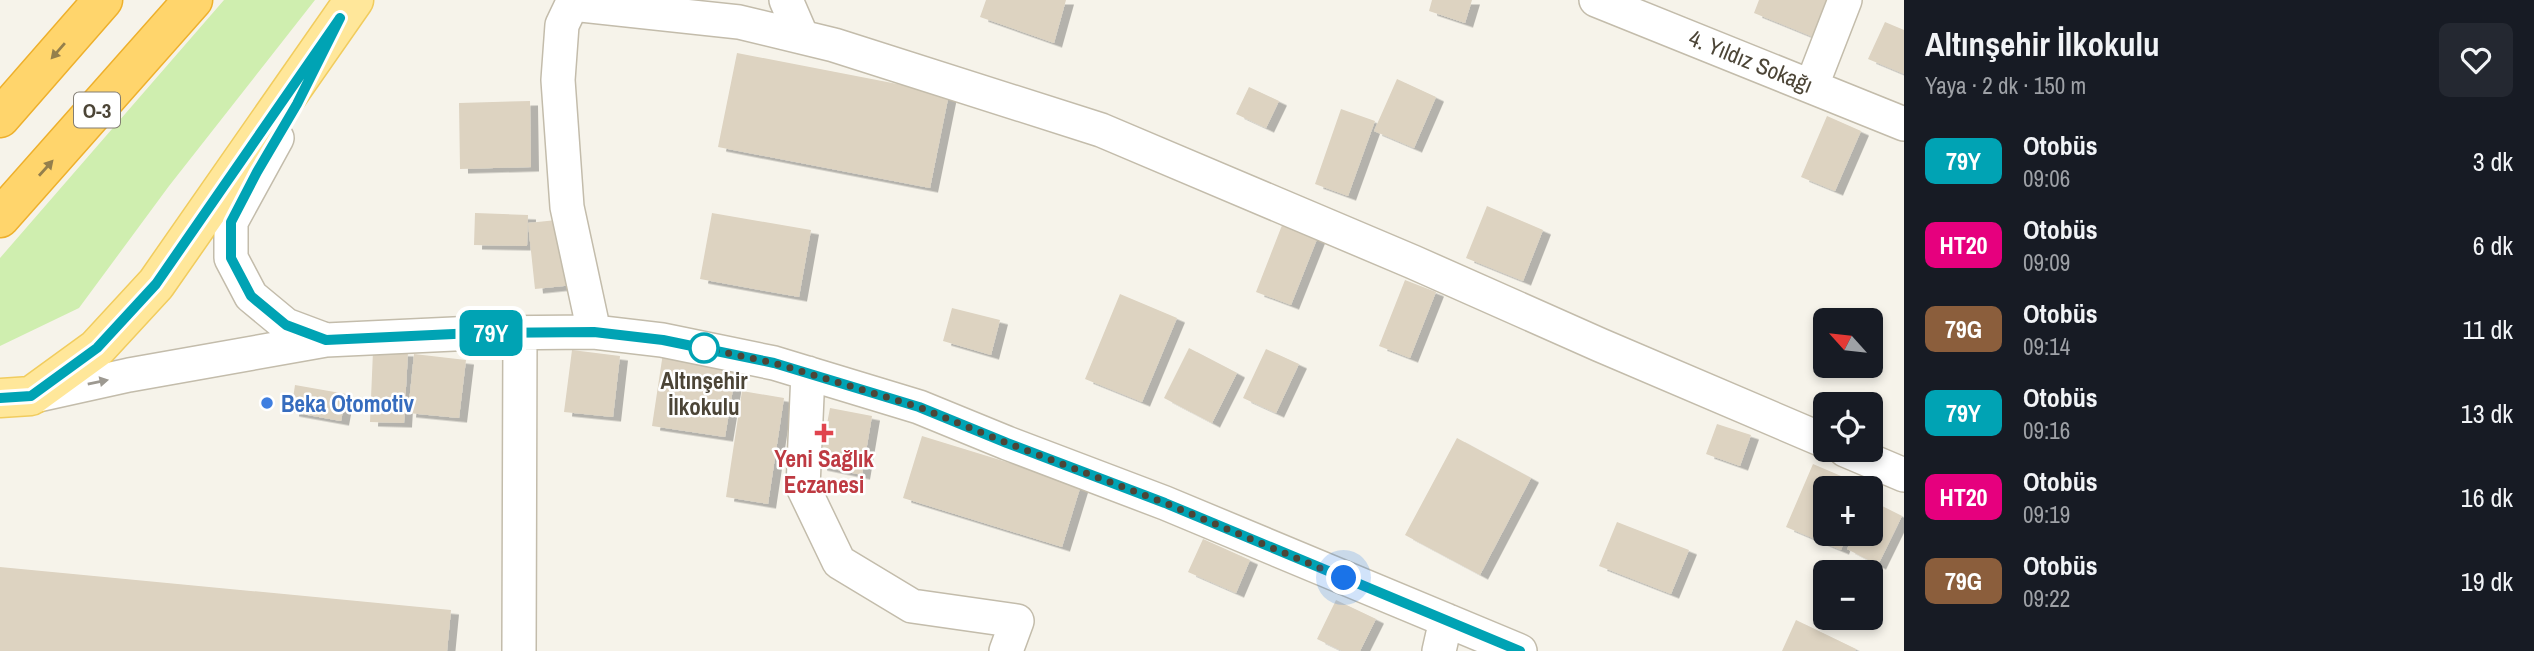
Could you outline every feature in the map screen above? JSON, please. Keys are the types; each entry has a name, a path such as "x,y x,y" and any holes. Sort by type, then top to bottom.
{"highway":[{"path":"0,118 103,0"},
{"name":"O-3","path":"0,218 193,0"}],"main road":[{"path":"16,397 97,348 156,284 347,9"}],"street":[{"path":"786,0 802,37"},
{"name":"4. Yıldız Sokağı","path":"1596,0 1904,124"},
{"path":"1812,85 1845,0"},
{"path":"594,332 567,207 558,79 562,25 572,4 680,8 834,45 1101,130 1813,436"},
{"path":"326,340 286,325 251,296 231,258 231,222 347,9"},
{"path":"16,397 326,340 475,333 594,332 663,340 774,363 919,407 1165,503 1442,636 1520,651"},
{"path":"520,333 525,650"},
{"path":"808,373 803,487 839,562 912,607 1017,621 1006,651"},
{"path":"1873,462 1904,475"}],"green space":[{"path":"224,0 315,0 169,186 79,308 0,346 0,258"}],"building":[{"path":"986,0 1066,0 1054,43 980,17"},
{"path":"1432,0 1472,0 1465,23 1429,11"},
{"path":"1759,0 1828,0 1813,37 1754,13"},
{"path":"1885,22 1904,30 1904,74 1868,59"},
{"path":"737,53 949,94 930,188 718,147"},
{"path":"1397,79 1436,97 1414,148 1374,131"},
{"path":"1249,87 1279,101 1266,128 1236,114"},
{"path":"530,101 531,167 460,169 459,103"},
{"path":"1341,109 1375,121 1348,196 1315,184"},
{"path":"1827,116 1861,131 1835,191 1801,177"},
{"path":"1487,206 1543,230 1523,281 1466,258"},
{"path":"475,213 528,215 527,246 474,245"},
{"path":"712,213 811,230 799,297 700,279"},
{"path":"1286,215 1321,229 1291,305 1256,292"},
{"path":"566,219 573,285 535,289 528,223"},
{"path":"1405,280 1436,292 1410,358 1379,346"},
{"path":"1120,294 1177,318 1142,402 1085,379"},
{"path":"952,308 1000,320 991,355 943,341"},
{"path":"1189,348 1237,373 1212,423 1164,398"},
{"path":"1266,349 1299,364 1276,413 1243,398"},
{"path":"572,350 620,356 613,417 564,412"},
{"path":"373,351 408,352 404,423 370,422"},
{"path":"663,353 737,365 725,437 652,426"},
{"path":"414,354 466,360 459,418 408,413"},
{"path":"295,385 346,394 341,421 291,412"},
{"path":"742,391 784,398 768,504 726,497"},
{"path":"830,408 872,416 862,475 819,466"},
{"path":"1717,424 1751,435 1740,466 1706,454"},
{"path":"922,436 1081,485 1062,547 903,498"},
{"path":"1457,438 1531,478 1480,575 1405,535"},
{"path":"1813,464 1841,476 1813,476 1813,538 1786,527"},
{"path":"1883,506 1902,516 1880,560 1868,560 1847,549 1849,546 1883,546"},
{"path":"1617,522 1689,550 1671,594 1599,566"},
{"path":"1203,539 1250,560 1236,593 1188,572"},
{"path":"0,567 451,610 447,651 0,651"},
{"path":"1336,600 1376,619 1360,651 1342,651 1317,639"},
{"path":"1796,620 1856,649 1855,651 1782,651"}],"bus line":[{"name":"79Y","path":"0,398 31,396 97,348 156,284 340,18 297,104 231,222 231,258 251,296 286,325 326,340 475,333 594,332 663,340 774,363 919,407 1165,503 1520,651"}],"place":[{"name":"Altınşehir İlkokulu","path":"704,348"},
{"name":"Beka Otomotiv","path":"267,403"},
{"name":"Yeni Sağlık Eczanesi","path":"824,433"}],"route":[{"path":"704,348 774,363 919,407 1165,503 1344,578"}]}
